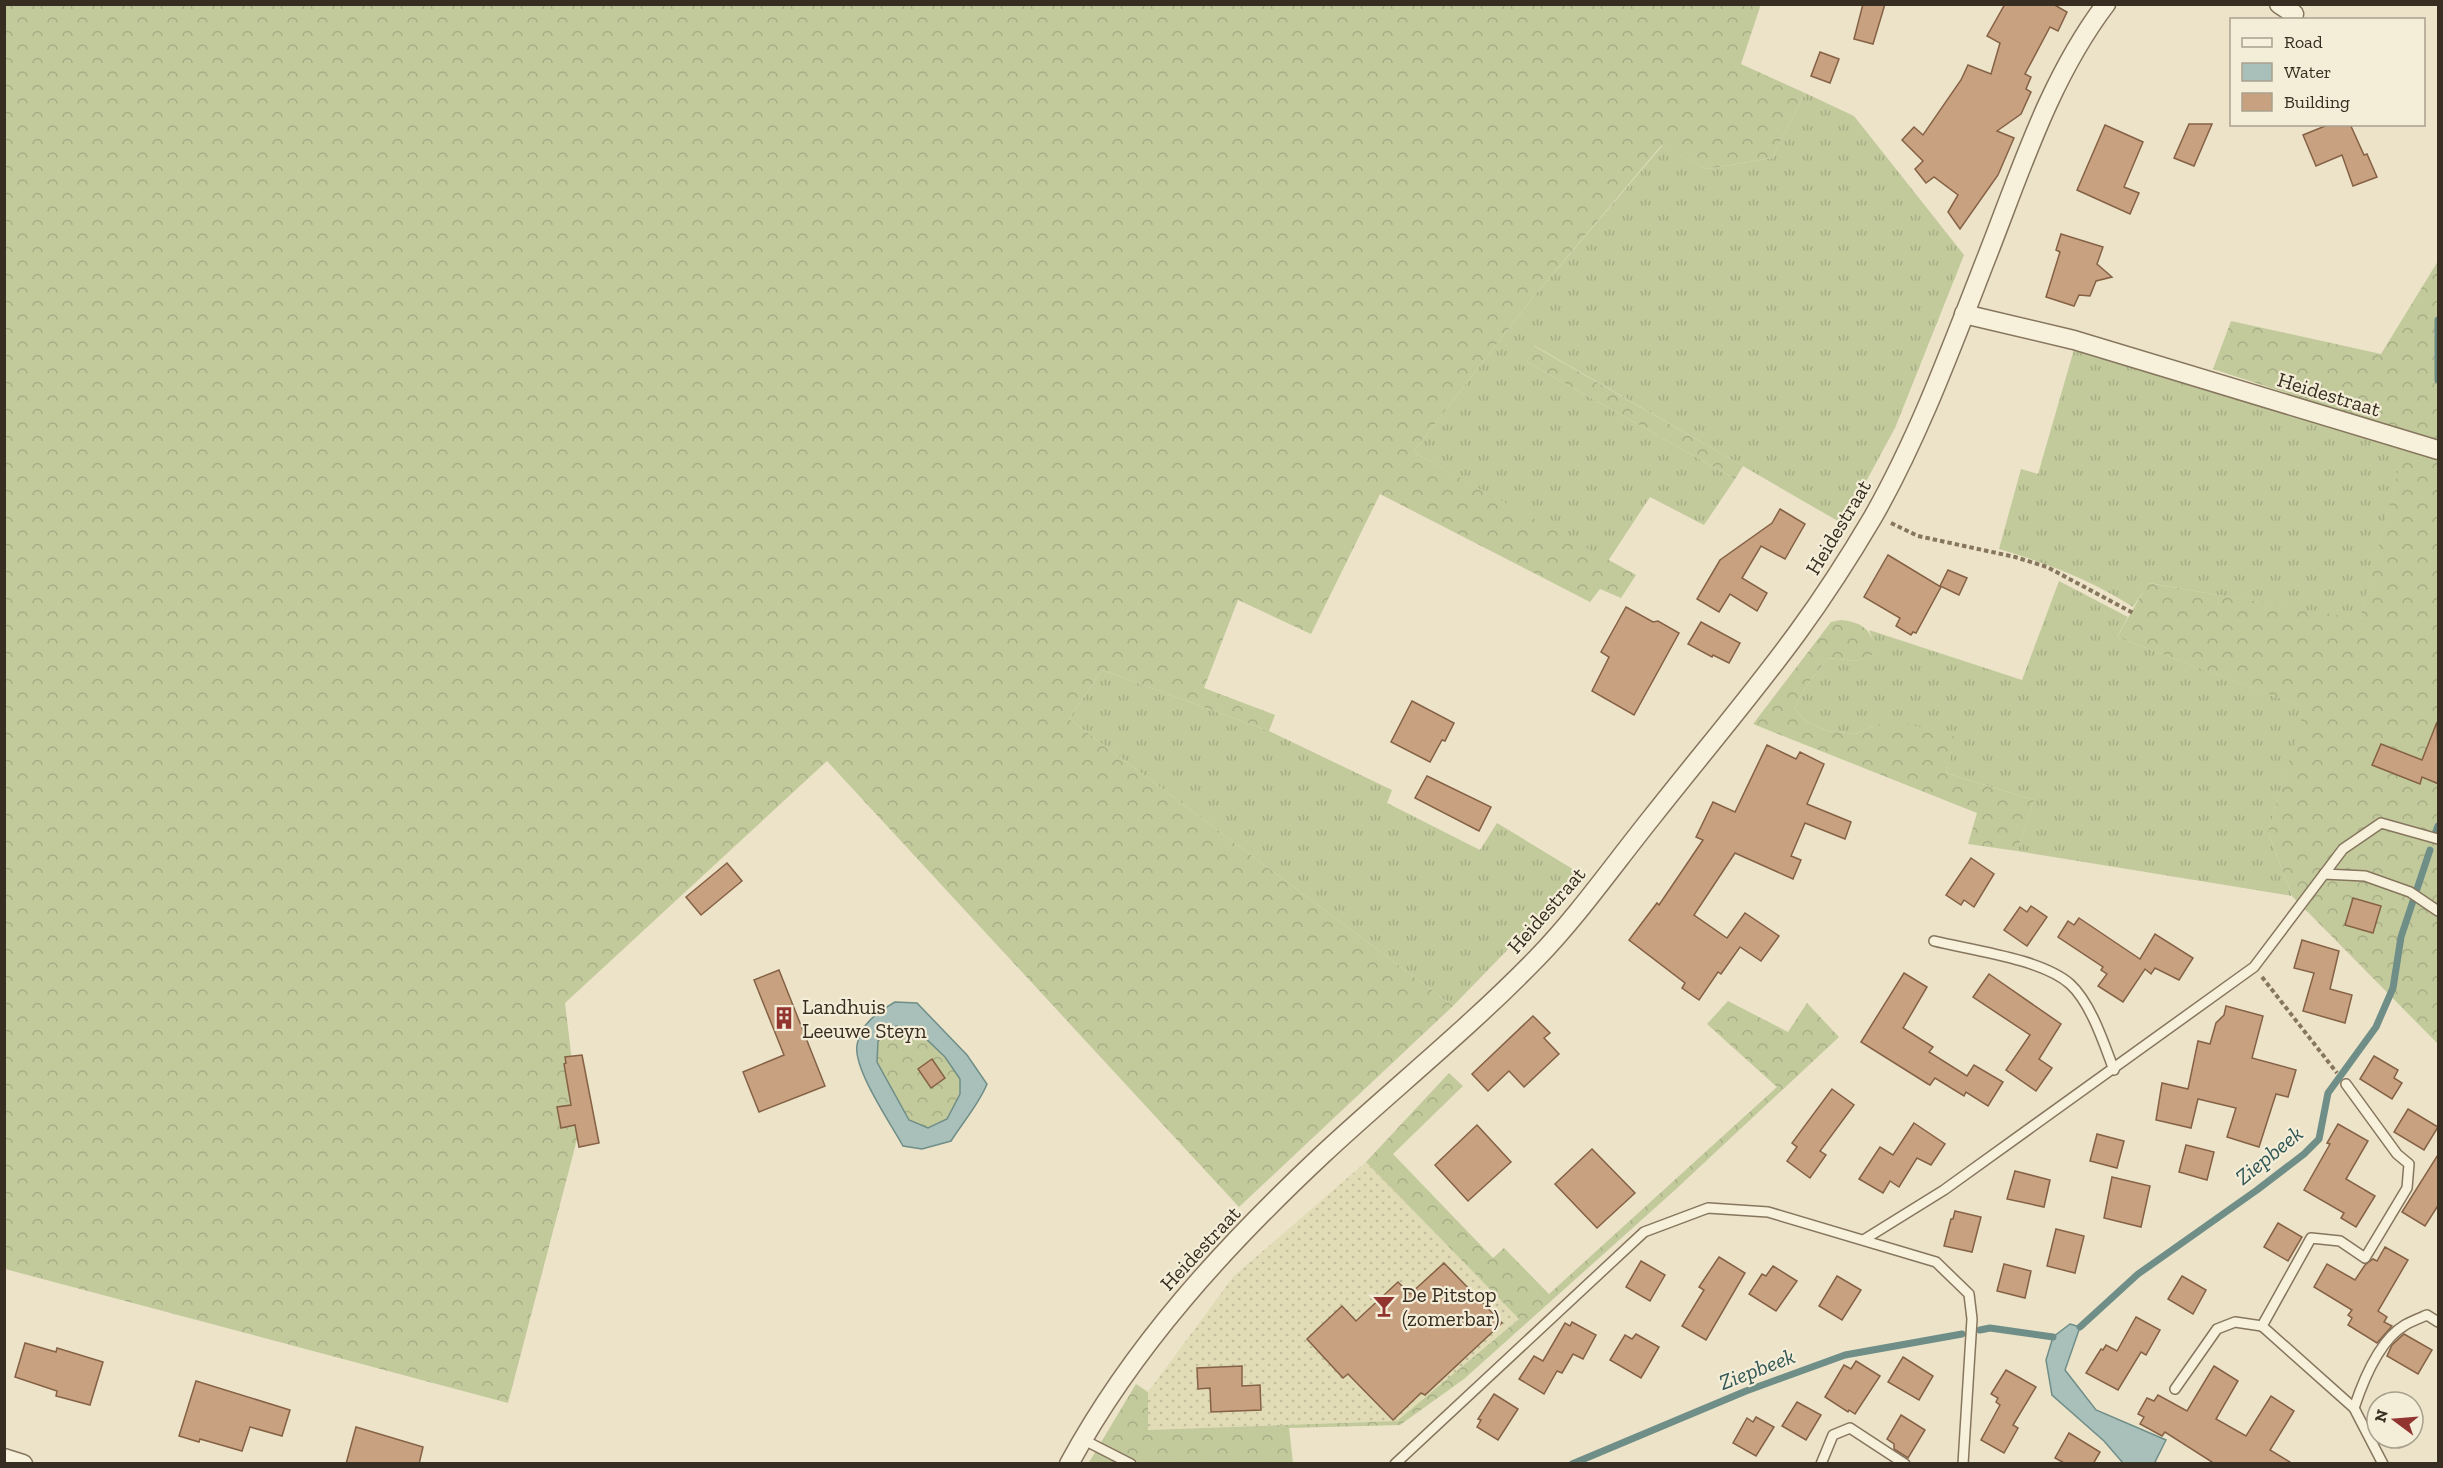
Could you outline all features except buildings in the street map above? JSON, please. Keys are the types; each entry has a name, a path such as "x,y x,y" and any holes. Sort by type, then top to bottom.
{"street":[{"name":"Heidestraat","path":"1069,1464 1082,1439 1137,1358 1178,1304 1226,1250 1320,1157 1463,1029 1540,956 1797,634 1874,515 1919,423 2033,140 2068,65 2106,4"},
{"name":"Heidestraat","path":"1964,314 2073,340 2439,450"},
{"path":"4,1458 23,1464"}],"lane":[{"path":"1865,1239 1944,1190 2114,1070 2254,967 2343,849 2381,823 2439,839"},
{"path":"2324,874 2365,876 2410,892 2439,910"},
{"path":"1934,941 2016,960 2046,970 2070,984 2094,1018 2114,1070"},
{"path":"2262,1326 2311,1238 2340,1241 2365,1258 2406,1188 2409,1164 2397,1154 2346,1084"},
{"path":"1395,1464 1644,1232 1708,1208 1768,1212 1936,1262 1969,1294 1972,1319 1963,1464"},
{"path":"2355,1408 2364,1377 2387,1342 2403,1325 2427,1315 2439,1322"},
{"path":"2175,1389 2217,1329 2235,1322 2262,1326 2355,1408 2383,1464"},
{"path":"1821,1464 1833,1435 1850,1428 1905,1464"},
{"path":"1082,1439 1131,1464"}],"path":[{"path":"1874,515 1918,536 2015,557 2047,567 2135,614"},
{"path":"2254,967 2346,1084"}],"shaded area":[{"path":"1366,1162 1519,1319 1398,1421 1148,1430 1148,1392 1234,1276"}],"green space":[{"path":"1761,4 1741,64 1805,93 1772,158 1707,169 1661,146 1534,296 1413,452 1636,575 1621,598 1600,589 1590,602 1380,494 1311,634 1238,600 1204,688 1275,715 1269,731 1102,670 1069,719 1453,1006 1239,1207 827,761 565,1003 580,1128 508,1403 5,1269 4,5"},
{"path":"1805,93 1854,116 1964,255 1895,428 1843,524 1535,346 1527,362 1735,479 1704,525 1650,497 1608,561 1413,452 1534,296 1662,146 1707,169 1772,158"},
{"path":"2438,261 2438,1044 2292,896 2268,832 2305,708 2117,637 2148,583 2360,619 2408,433 2213,369 2231,321 2381,354"},
{"path":"1534,346 1743,466 1735,479 1527,362"},
{"path":"2075,346 2405,446 2360,620 2149,583 2133,607 2101,588 2068,573 1999,549 2021,469 2038,474"},
{"path":"2059,581 2128,617 2117,637 2306,708 2268,832 2292,896 2017,851 2034,800 1946,773 1955,737 1873,726 1856,734 1827,731 1807,722 1794,708 1807,685 1828,658 1856,661 1878,652 1869,630 2022,680"},
{"path":"1841,620 1856,623 1866,629 1879,652 1856,661 1828,658 1807,685 1794,708 1807,722 1827,731 1856,734 1873,726 1909,724 1956,737 1946,773 2034,800 2017,851 1968,844 1977,813 1753,724 1831,622"},
{"path":"1102,670 1269,731 1392,790 1387,803 1480,850 1497,823 1581,874 1453,1006 1069,719"},
{"path":"1728,1001 1788,1032 1807,1003 1839,1037 1675,1190 1464,1379 1400,1425 1289,1428 1293,1463 1088,1464 1136,1384 1148,1392 1148,1430 1397,1421 1519,1319 1366,1162 1449,1073 1463,1086 1393,1154 1493,1258 1504,1248 1549,1294 1777,1087 1707,1024"},
{"path":"895,1026 921,1034 945,1057 960,1079 960,1094 947,1119 928,1128 909,1120 877,1062 878,1041"}],"water":[{"path":"895,1002 917,1003 967,1055 987,1084 951,1141 922,1149 903,1146 882,1111 861,1068 857,1045 862,1031 876,1014","holes":["896,1026 921,1034 945,1057 960,1079 960,1094 947,1119 928,1128 909,1120 877,1062 878,1041"]},
{"path":"2070,1324 2080,1327 2065,1370 2096,1410 2166,1440 2155,1462 2157,1463 2123,1463 2104,1441 2052,1395 2046,1360 2053,1337"}],"waterway":[{"name":"Ziepbeek","path":"2438,320 2438,380"},
{"name":"Ziepbeek","path":"2435,834 2438,826"},
{"name":"Ziepbeek","path":"2080,1327 2138,1274 2257,1190 2304,1154 2319,1139 2328,1093 2376,1027 2393,988 2401,937 2430,850"},
{"name":"Ziepbeek","path":"1980,1330 1990,1328 2053,1337"},
{"name":"Ziepbeek","path":"1572,1464 1746,1391 1845,1355 1962,1334"}],"place":[{"name":"Landhuis Leeuwe Steyn","path":"784,1018"},
{"name":"De Pitstop (zomerbar)","path":"1384,1306"}]}
